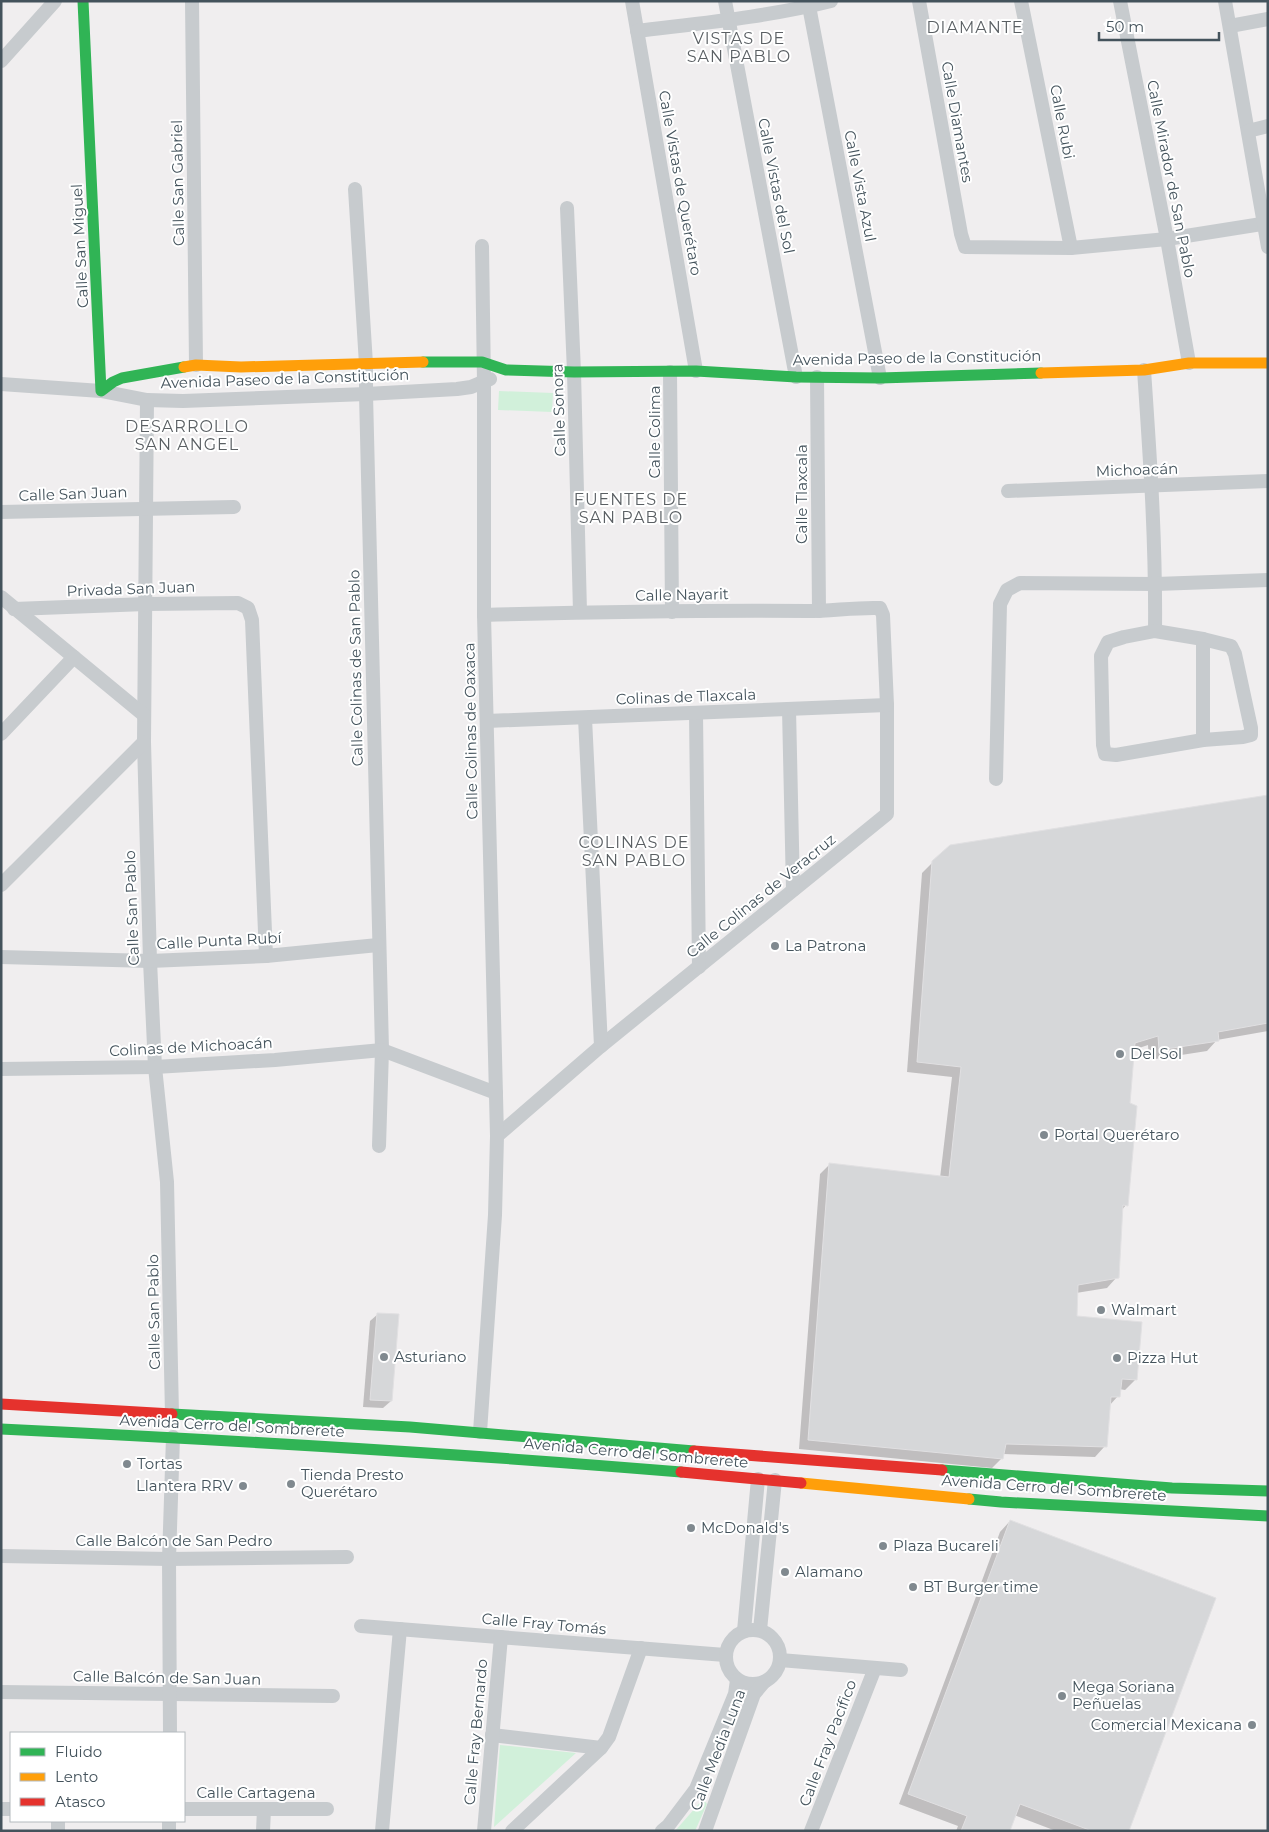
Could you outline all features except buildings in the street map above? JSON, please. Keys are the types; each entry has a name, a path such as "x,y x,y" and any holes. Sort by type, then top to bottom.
{"main road":[{"name":"Calle San Miguel","path":"83,1 102,390"},
{"name":"Avenida Paseo de la Constitución","path":"196,365 240,367 482,362 506,370 574,372 696,371 796,377 880,378 1144,370 1189,364 1268,363"},
{"path":"102,390 122,378 196,365"},
{"name":"Avenida Cerro del Sombrerete","path":"1,1404 410,1426 1172,1488 1268,1491"},
{"name":"Avenida Cerro del Sombrerete","path":"1,1429 173,1437 512,1458 758,1478 1007,1503 1268,1516"}],"street":[{"path":"1,61 55,1"},
{"name":"Calle San Gabriel","path":"192,1 196,365"},
{"name":"Calle Vistas de Querétaro","path":"632,1 696,371"},
{"name":"Calle Vistas del Sol","path":"725,1 796,377"},
{"path":"638,31 728,20 831,1"},
{"name":"Calle Diamantes","path":"919,1 965,248 1070,248"},
{"name":"Calle Rubi","path":"1021,1 1070,248"},
{"name":"Calle Mirador de San Pablo","path":"1120,1 1167,239 1189,364"},
{"path":"1225,1 1268,247"},
{"name":"Calle Vista Azul","path":"809,4 880,378"},
{"path":"1230,26 1268,19"},
{"path":"1248,130 1268,126"},
{"name":"Calle Colinas de San Pablo","path":"355,189 366,364 378,945 382,1050 379,1146"},
{"name":"Calle Sonora","path":"567,208 574,372 580,612"},
{"path":"1070,248 1167,239 1265,223"},
{"name":"Calle Colinas de Oaxaca","path":"480,1432 495,1215 497,1136 484,615 482,246"},
{"name":"Avenida Paseo de la Constitución","path":"1,384 102,390 147,400 183,401 366,394 471,387 506,370"},
{"path":"1144,370 1152,486 1156,584 1155,632"},
{"name":"Calle Colima","path":"670,372 672,612"},
{"name":"Calle Tlaxcala","path":"817,377 819,611"},
{"name":"Calle San Pablo","path":"147,400 144,742 155,1067 167,1182 172,1414"},
{"name":"Michoacán","path":"1008,491 1268,481"},
{"path":"145,508 234,507"},
{"name":"Calle San Juan","path":"1,512 145,508"},
{"path":"996,779 1000,604 1007,590 1020,583 1156,584 1268,580"},
{"path":"1,597 144,715"},
{"name":"Privada San Juan","path":"14,608 238,603 248,608 252,620 266,956"},
{"name":"Calle Nayarit","path":"484,615 696,610 819,611 880,608"},
{"name":"Calle Colinas de Veracruz","path":"497,1136 600,1046 887,814 887,705 884,615 880,608"},
{"path":"1155,632 1204,639 1231,646 1235,654 1251,735 1202,740 1116,755 1105,754 1103,745 1101,656 1108,642 1124,637 1155,632"},
{"path":"1202,740 1204,639"},
{"path":"1,734 74,657"},
{"name":"Colinas de Tlaxcala","path":"487,721 887,705"},
{"path":"789,709 793,890"},
{"path":"696,713 699,967"},
{"path":"585,718 600,1046"},
{"path":"1,884 144,742"},
{"name":"Calle Punta Rubí","path":"1,957 150,961 266,956 378,945"},
{"path":"382,1050 496,1093"},
{"name":"Colinas de Michoacán","path":"1,1069 155,1067 275,1060 382,1050"},
{"path":"170,1732 169,1559 173,1437"},
{"path":"744,1631 758,1478"},
{"path":"760,1630 775,1480"},
{"name":"Calle Balcón de San Pedro","path":"1,1556 169,1559 348,1557"},
{"name":"Calle Fray Tomás","path":"361,1626 725,1655"},
{"path":"382,1831 400,1629"},
{"path":"760,1630 769,1634 775,1641 779,1650 780,1660 772,1676 764,1682 745,1683 737,1680 730,1673 725,1655 730,1642 736,1635 744,1631 760,1630"},
{"name":"Calle Fray Bernardo","path":"484,1831 501,1637"},
{"path":"512,1831 601,1748 609,1737 641,1648"},
{"name":"Calle Fray Pacífico","path":"780,1660 901,1670"},
{"name":"Calle Fray Pacífico","path":"811,1831 875,1668"},
{"name":"Calle Media Luna","path":"662,1831 668,1826 696,1789 735,1694 737,1680"},
{"name":"Calle Media Luna","path":"705,1831 754,1694 764,1682"},
{"name":"Calle Balcón de San Juan","path":"1,1692 333,1696"},
{"path":"492,1735 601,1748"},
{"path":"263,1831 264,1809"},
{"name":"Calle Cartagena","path":"185,1810 328,1809"}],"green space":[{"path":"499,391 553,393 552,412 498,410"},
{"path":"500,1745 576,1753 494,1827"},
{"path":"703,1799 707,1804 695,1831 675,1831"}],"traffic: fast":[{"path":"83,1 101,391 122,378 184,367"},
{"path":"423,362 482,362 506,370 574,372 696,371 796,377 880,378 1041,373"},
{"path":"172,1414 410,1427 694,1451"},
{"path":"1,1429 341,1448 681,1472"},
{"path":"942,1470 1172,1488 1268,1491"},
{"path":"969,1499 1268,1516"}],"traffic: slow":[{"path":"184,367 196,365 241,367 423,362"},
{"path":"1041,373 1144,370 1189,363 1268,363"},
{"path":"801,1483 969,1499"}],"traffic: jam":[{"path":"1,1404 172,1414"},
{"path":"694,1451 942,1470"},
{"path":"681,1472 801,1483"}],"place":[{"name":"La Patrona","path":"775,946"},
{"name":"Del Sol","path":"1120,1054"},
{"name":"Portal Querétaro","path":"1044,1135"},
{"name":"Walmart","path":"1101,1310"},
{"name":"Asturiano","path":"384,1357"},
{"name":"Pizza Hut","path":"1117,1358"},
{"name":"Tortas","path":"127,1464"},
{"name":"Tienda Presto Querétaro","path":"291,1484"},
{"name":"Llantera RRV","path":"243,1486"},
{"name":"McDonald's","path":"691,1528"},
{"name":"Plaza Bucareli","path":"883,1546"},
{"name":"Alamano","path":"785,1572"},
{"name":"BT Burger time","path":"913,1587"},
{"name":"Mega Soriana Peñuelas","path":"1062,1696"},
{"name":"Comercial Mexicana","path":"1252,1725"}],"district":[{"name":"DIAMANTE","path":"975,27"},
{"name":"VISTAS DE SAN PABLO","path":"739,47"},
{"name":"DESARROLLO SAN ANGEL","path":"187,435"},
{"name":"FUENTES DE SAN PABLO","path":"631,508"},
{"name":"COLINAS DE SAN PABLO","path":"634,851"}]}
